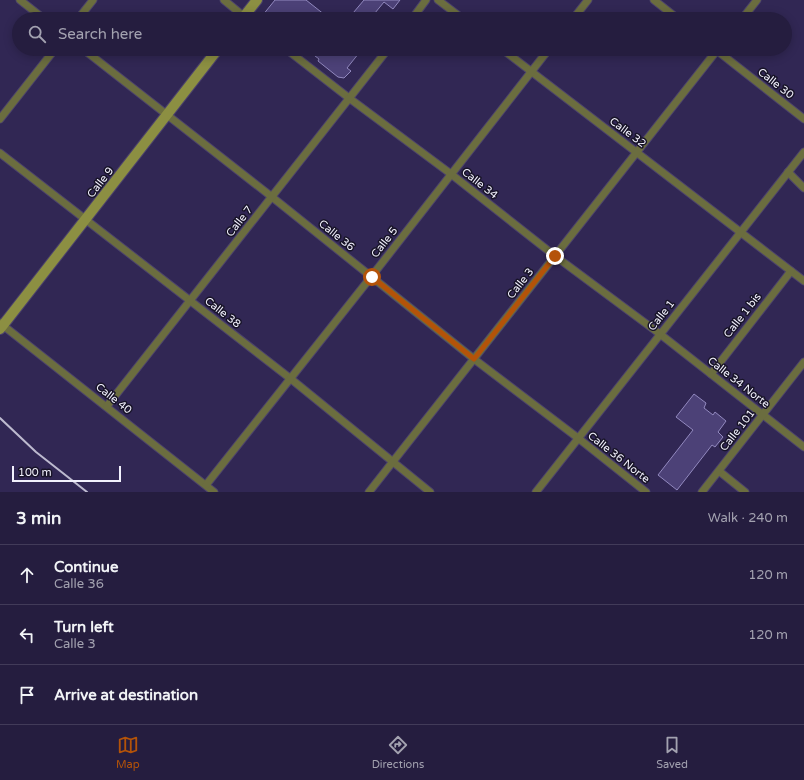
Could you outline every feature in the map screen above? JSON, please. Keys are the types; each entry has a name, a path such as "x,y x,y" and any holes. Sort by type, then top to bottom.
{"main road":[{"path":"248,12 257,0"},
{"name":"Calle 9","path":"1,325 86,220 213,56"}],"street":[{"path":"20,0 35,12"},
{"path":"84,12 93,0"},
{"path":"224,0 237,12"},
{"path":"417,12 426,0"},
{"path":"438,0 454,12"},
{"path":"579,12 588,0"},
{"path":"654,0 669,12"},
{"path":"748,12 757,0"},
{"path":"0,119 50,56"},
{"name":"Calle 36","path":"92,56 272,197 474,359 578,438"},
{"name":"Calle 34","path":"295,56 451,174 555,256 660,334"},
{"name":"Calle 7","path":"107,406 382,56"},
{"name":"Calle 32","path":"511,56 804,281"},
{"name":"Calle 5","path":"206,485 372,277 544,56"},
{"name":"Calle 3","path":"369,492 712,56"},
{"name":"Calle 30","path":"725,56 804,119"},
{"name":"Calle 1","path":"536,492 804,152"},
{"name":"Calle 38","path":"0,153 291,379 430,492"},
{"path":"788,172 804,188"},
{"name":"Calle 1 bis","path":"711,374 791,271"},
{"name":"Calle 40","path":"1,325 107,406 214,492"},
{"name":"Calle 34 Norte","path":"660,334 804,447"},
{"name":"Calle 101","path":"702,492 803,364"},
{"name":"Calle 36 Norte","path":"578,438 646,492"},
{"path":"719,471 746,492"}],"building":[{"path":"275,0 306,0 321,12 265,12"},
{"path":"364,0 400,0 393,9 384,2 376,12 354,12"},
{"path":"315,56 357,56 347,68 351,71 344,78 338,77 318,61 319,59"},
{"path":"694,394 706,403 704,408 713,415 715,412 726,421 718,432 723,437 715,447 712,445 677,490 658,475 693,430 676,417"}],"railway":[{"path":"0,418 36,452 87,492"}],"route":[{"path":"372,277 474,359 555,256"}]}
